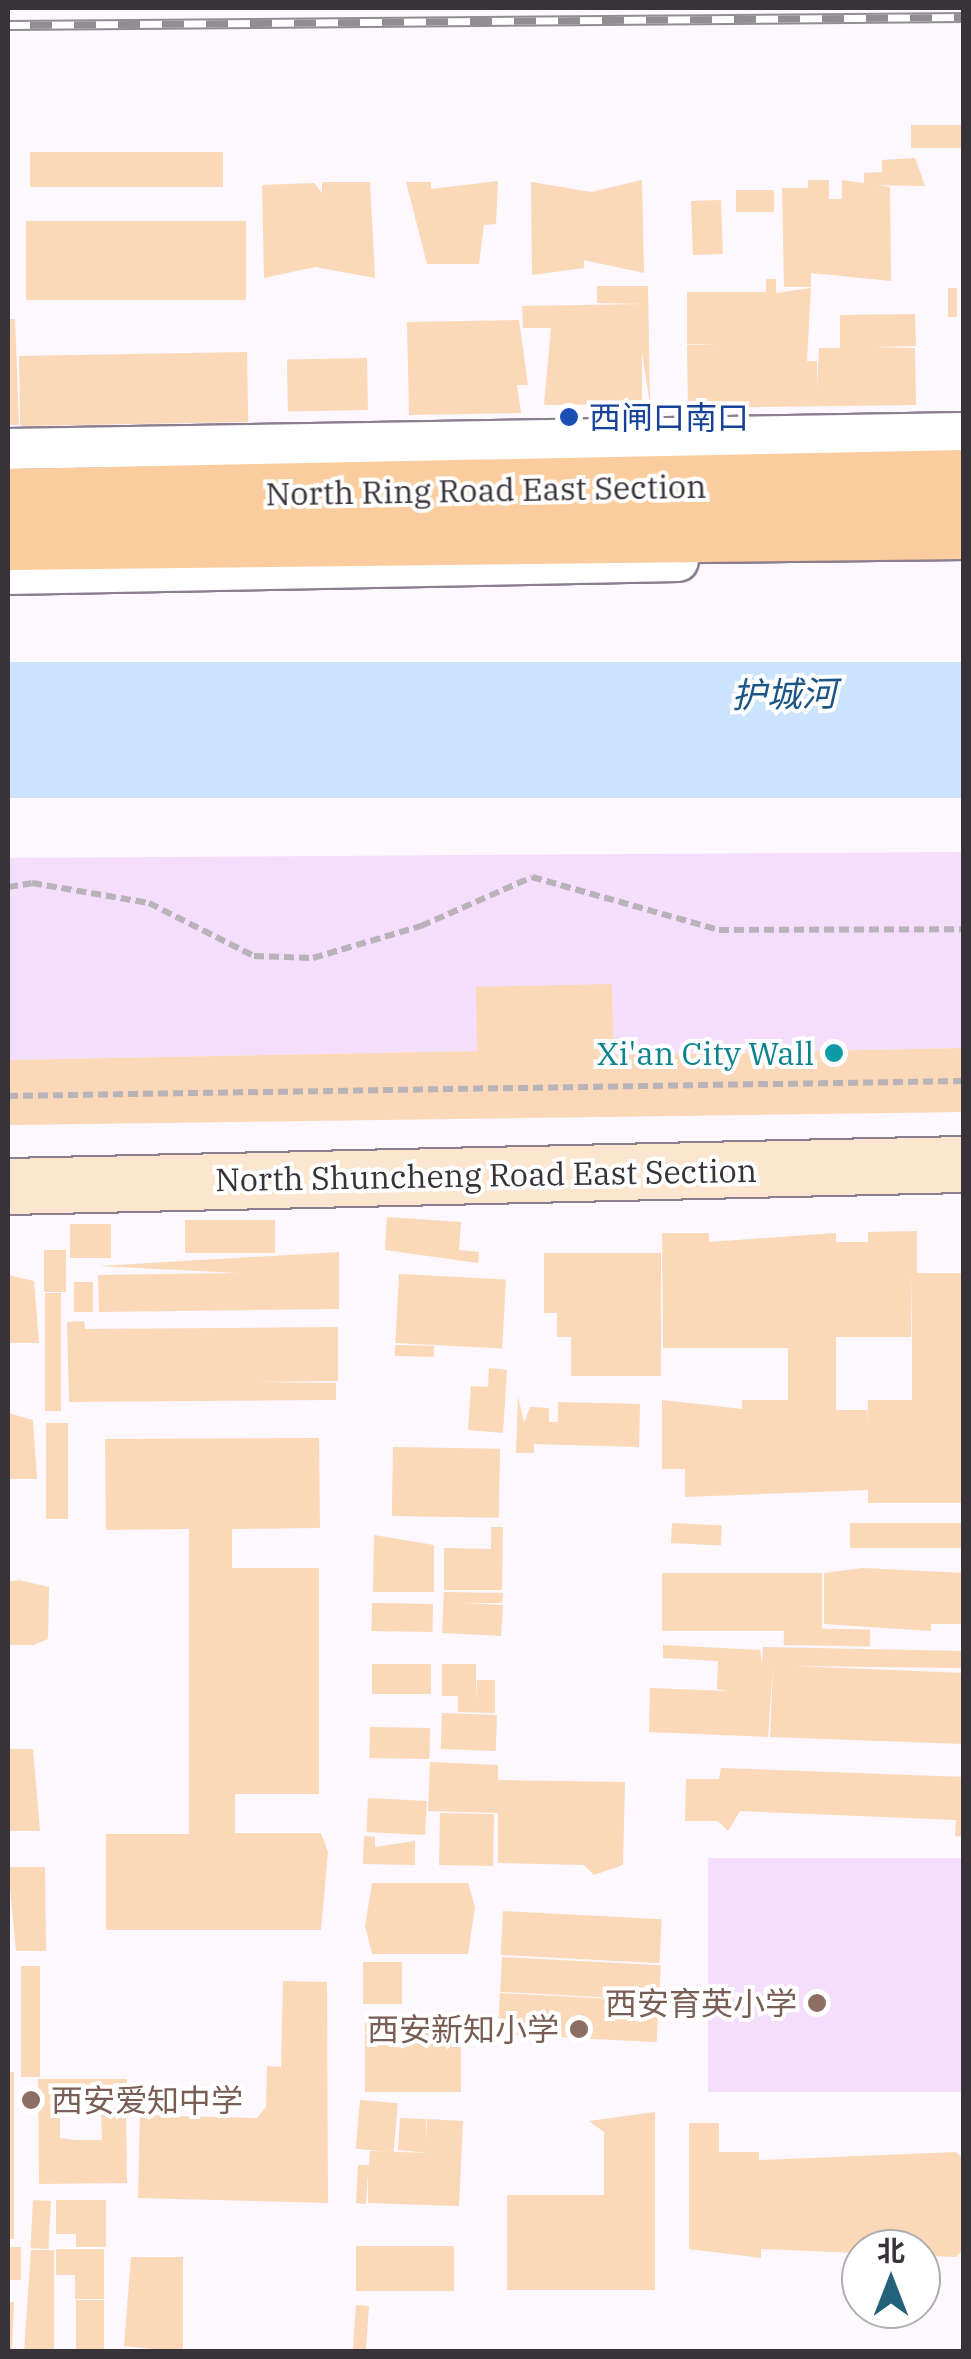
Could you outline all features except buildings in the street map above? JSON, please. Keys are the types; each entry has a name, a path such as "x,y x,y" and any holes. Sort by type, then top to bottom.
{"main road":[{"name":"North Ring Road East Section","path":"8,496 964,478"},
{"name":"North Ring Road East Section","path":"8,542 964,531"}],"street":[{"path":"8,448 964,433"},
{"path":"8,574 964,556"},
{"name":"North Shuncheng Road East Section","path":"8,1186 964,1164"}],"path":[{"path":"8,888 32,883 149,902 254,956 313,958 421,926 532,877 718,930 964,929"},
{"path":"8,1096 964,1082"}],"shaded area":[{"path":"963,852 963,1048 614,1055 612,984 477,1051 8,1060 8,858"},
{"path":"708,1858 963,1858 963,2092 708,2092"}],"water":[{"name":"护城河","path":"8,662 963,662 963,798 8,798"}],"railway":[{"path":"8,25 964,17"}],"place":[{"name":"西闸口南口","path":"569,417"},
{"name":"Xi'an City Wall","path":"834,1053"},
{"name":"西安育英小学","path":"817,2003"},
{"name":"西安新知小学","path":"579,2029"},
{"name":"西安爱知中学","path":"31,2100"}]}
